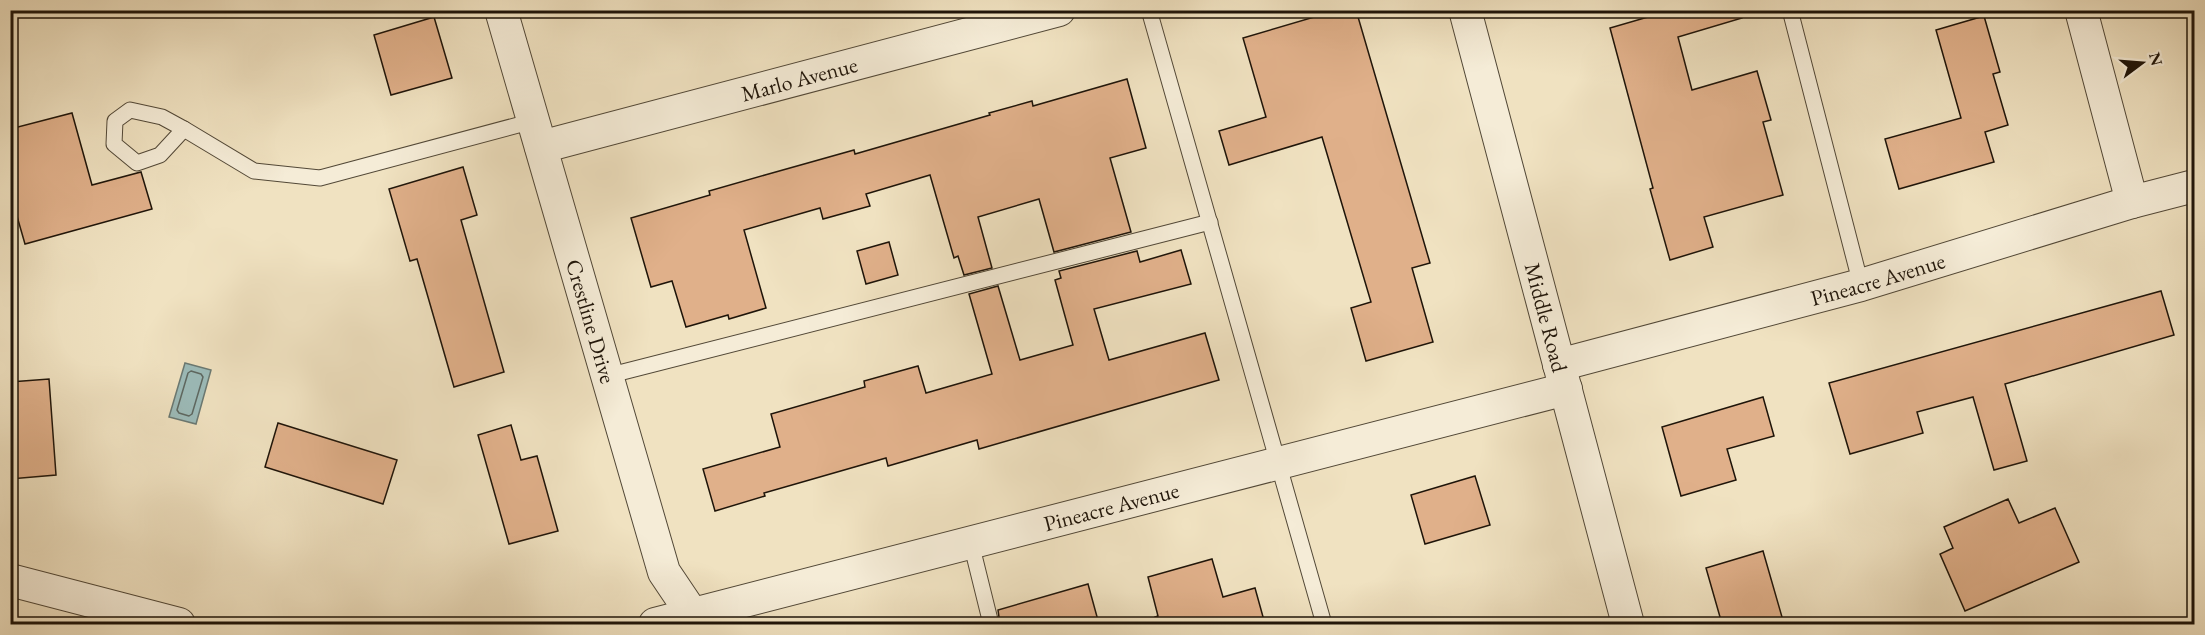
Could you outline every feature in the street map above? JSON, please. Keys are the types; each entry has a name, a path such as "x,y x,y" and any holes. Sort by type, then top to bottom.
{"street":[{"name":"Crestline Drive","path":"501,10 664,572 696,620"},
{"name":"Marlo Avenue","path":"537,134 1059,10"},
{"name":"Middle Road","path":"1465,10 1628,624"},
{"path":"2081,10 2132,202"},
{"name":"Pineacre Avenue","path":"655,624 696,620 971,543 1279,464 2132,202 2194,186"},
{"path":"10,580 179,624"}],"lane":[{"path":"1149,10 1324,624"},
{"path":"1790,10 1861,285"},
{"path":"184,129 160,156 137,163 114,144 115,121 130,110 162,117 184,129 254,171 320,178 537,134"},
{"path":"607,376 1210,222"},
{"path":"971,543 991,624"}],"water":[{"path":"185,363 211,370 196,424 169,417"}],"building":[{"path":"1338,10 1356,10 1430,263 1412,268 1433,342 1366,361 1351,308 1371,302 1322,137 1229,165 1219,131 1266,117 1243,38"},
{"path":"1672,10 1741,10 1742,18 1678,37 1692,90 1757,71 1771,120 1763,122 1783,195 1704,217 1713,247 1670,260 1610,28"},
{"path":"1984,16 2000,72 1993,74 2008,125 1985,132 1994,162 1899,189 1885,139 1961,118 1936,30"},
{"path":"434,17 452,78 391,95 374,35"},
{"path":"1127,79 1146,148 1110,158 1131,232 1054,252 1039,199 978,217 992,268 964,275 958,256 954,258 930,175 866,194 870,206 823,219 820,208 744,230 766,308 729,319 728,315 686,327 672,281 651,287 631,218 710,195 709,191 854,150 855,154 1032,101 1033,106"},
{"path":"72,113 92,185 141,172 152,209 25,244 10,192 10,129"},
{"path":"463,167 477,215 461,220 504,372 454,387 417,259 410,261 389,189"},
{"path":"889,242 898,275 866,284 857,251"},
{"path":"1181,250 1191,284 1094,309 1109,360 1205,333 1219,380 979,449 977,440 888,466 886,458 764,493 765,496 715,511 703,469 780,447 771,414 865,387 864,381 918,366 926,393 992,374 969,294 998,286 1020,360 1073,345 1055,280 1061,278 1059,271 1137,251 1140,262"},
{"path":"2161,291 2174,335 2005,384 2027,461 1994,470 1973,397 1917,412 1923,433 1850,454 1829,383"},
{"path":"49,379 56,475 10,479 10,382"},
{"path":"1763,397 1774,436 1727,449 1736,480 1681,496 1662,427"},
{"path":"278,423 397,460 383,504 265,467"},
{"path":"511,425 521,460 537,456 558,531 509,544 478,435"},
{"path":"1475,476 1490,525 1425,544 1411,495"},
{"path":"2008,499 2019,523 2055,508 2079,562 1965,611 1940,554 1953,548 1944,527"},
{"path":"1763,551 1784,624 1722,624 1706,568"},
{"path":"1212,559 1223,597 1255,588 1265,624 1157,624 1155,617 1158,616 1148,577"},
{"path":"1088,584 1099,624 1000,624 998,610"}]}
